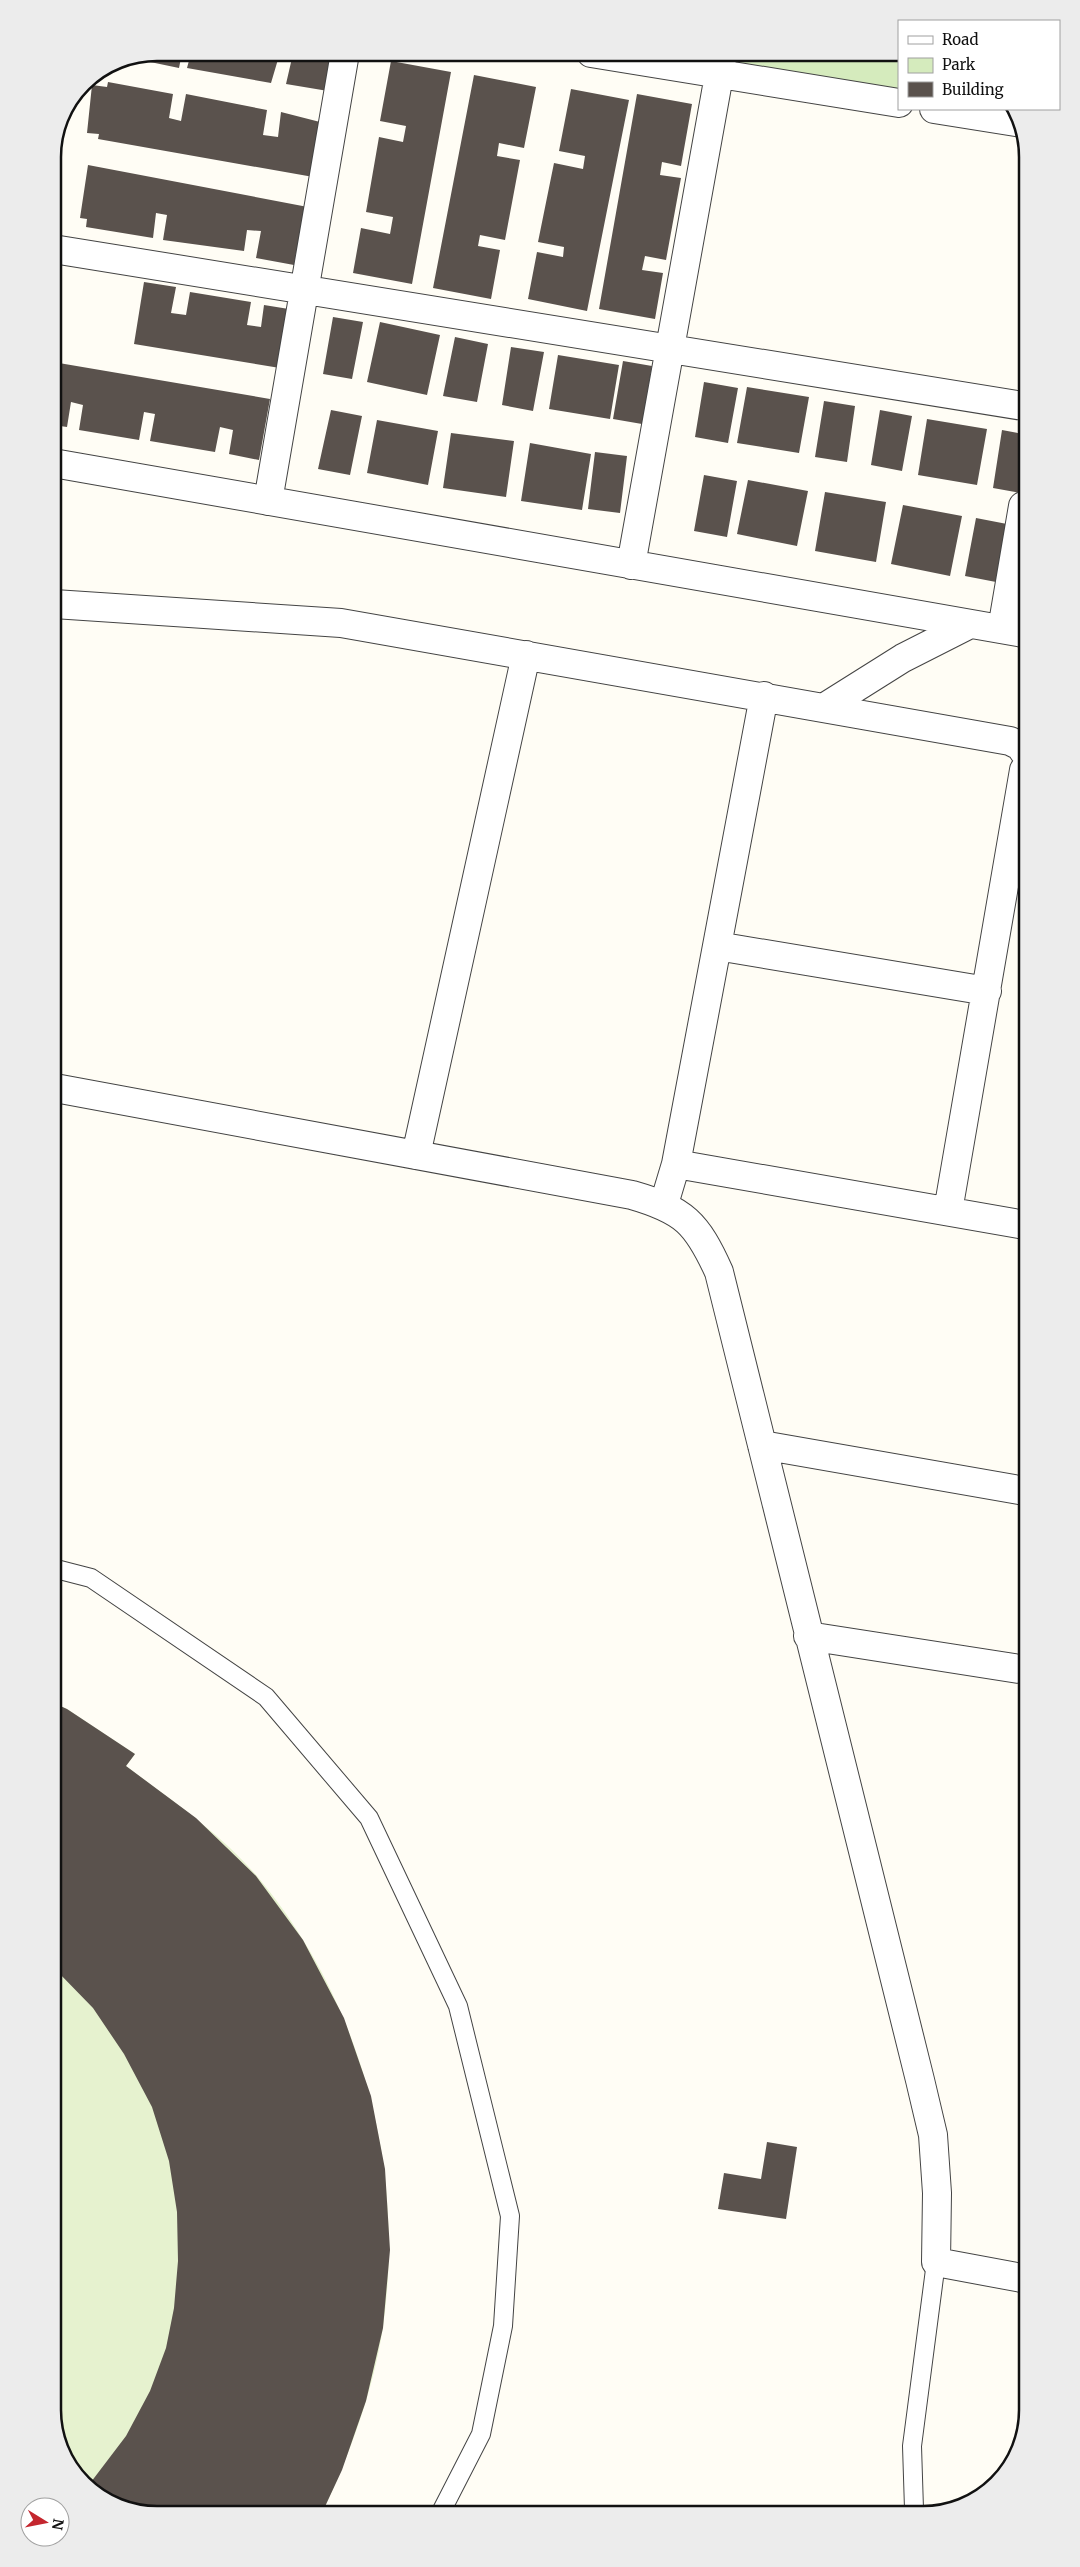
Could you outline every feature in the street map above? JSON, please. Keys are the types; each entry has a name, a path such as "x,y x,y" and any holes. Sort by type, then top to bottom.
{"street":[{"path":"268,501 306,290 344,61"},
{"path":"695,61 721,63 898,103"},
{"path":"631,565 721,63"},
{"path":"940,110 1012,121"},
{"path":"61,250 1019,405"},
{"path":"61,464 1013,631 1019,556"},
{"path":"61,604 341,623 825,707 1010,741 1019,746"},
{"path":"825,707 904,658 970,624"},
{"path":"416,1155 526,655"},
{"path":"664,1204 676,1164 764,696"},
{"path":"948,1211 1019,799"},
{"path":"717,946 986,991"},
{"path":"61,1089 632,1195 664,1204 688,1220 706,1244 719,1272 933,2135 937,2193 936,2262 1019,2278"},
{"path":"676,1164 1019,1224"},
{"path":"762,1444 1019,1491"},
{"path":"808,1636 1019,1669"}],"lane":[{"path":"61,1570 91,1578 266,1697 370,1818 458,2006 510,2216 503,2326 482,2434 444,2506"},
{"path":"914,2506 912,2446 936,2262"}],"green space":[{"path":"715,61 898,61 898,100"},
{"path":"61,1707 135,1754 126,1766 211,1831 243,1860 293,1924 324,1976 349,2031 368,2088 381,2147 388,2207 388,2267 379,2351 367,2399 342,2468 325,2506 151,2506 126,2501 99,2486 81,2468 66,2441 61,2410"}],"building":[{"path":"180,61 179,68 149,62"},
{"path":"189,61 278,61 271,83 187,68"},
{"path":"291,61 340,61 334,92 286,84"},
{"path":"391,61 451,72 412,284 353,273 361,228 390,234 393,217 366,212 379,137 403,142 406,126 380,121"},
{"path":"474,75 536,87 524,148 499,143 497,156 520,160 505,240 480,235 478,246 500,250 491,299 433,288"},
{"path":"108,82 173,94 169,118 181,121 186,94 267,110 263,135 278,137 281,112 320,122 319,178 98,139 99,134 87,133 92,87 94,85 107,87"},
{"path":"571,89 629,100 587,311 528,299 537,252 563,257 564,247 538,242 554,163 583,169 585,156 559,151"},
{"path":"637,94 692,104 681,166 662,162 660,175 681,178 666,260 645,256 642,270 663,273 655,319 599,309"},
{"path":"88,165 313,208 304,255 296,253 294,265 256,258 261,231 247,230 244,251 163,240 167,215 156,213 153,238 86,227 87,219 80,218"},
{"path":"144,282 176,287 171,313 186,315 190,292 251,302 247,325 261,327 264,305 295,310 286,369 134,344"},
{"path":"333,317 363,322 352,379 323,374"},
{"path":"380,322 440,335 427,395 367,382"},
{"path":"455,337 488,344 477,402 443,396"},
{"path":"511,347 544,352 533,411 502,405"},
{"path":"558,355 619,365 610,419 549,409"},
{"path":"623,361 652,366 642,424 613,419"},
{"path":"61,363 270,399 259,460 229,454 233,430 220,427 215,452 150,441 155,414 144,412 139,440 79,430 83,405 71,402 67,427 61,426"},
{"path":"704,382 738,388 728,443 695,437"},
{"path":"747,387 809,397 799,453 737,443"},
{"path":"824,401 855,406 847,462 815,457"},
{"path":"331,410 362,416 350,475 318,469"},
{"path":"880,410 912,416 902,471 871,465"},
{"path":"927,419 987,429 977,485 918,475"},
{"path":"377,420 438,431 428,485 367,473"},
{"path":"1002,430 1019,433 1019,493 993,488"},
{"path":"451,433 514,441 506,497 443,488"},
{"path":"530,443 591,454 582,510 521,501"},
{"path":"595,452 627,456 620,513 588,509"},
{"path":"704,475 737,481 727,537 694,531"},
{"path":"748,480 808,491 797,546 737,534"},
{"path":"825,492 886,502 876,562 815,551"},
{"path":"903,505 962,516 950,576 891,564"},
{"path":"976,518 1007,524 996,582 965,576"},
{"path":"61,1706 135,1754 126,1766 196,1818 256,1876 303,1940 344,2018 371,2096 385,2169 390,2250 383,2328 366,2401 342,2470 325,2506 151,2506 126,2501 109,2493 92,2481 126,2436 150,2391 166,2348 174,2308 178,2261 177,2212 169,2161 152,2107 124,2054 93,2008 61,1975"},
{"path":"767,2142 797,2147 786,2219 718,2209 724,2173 761,2179"}]}
